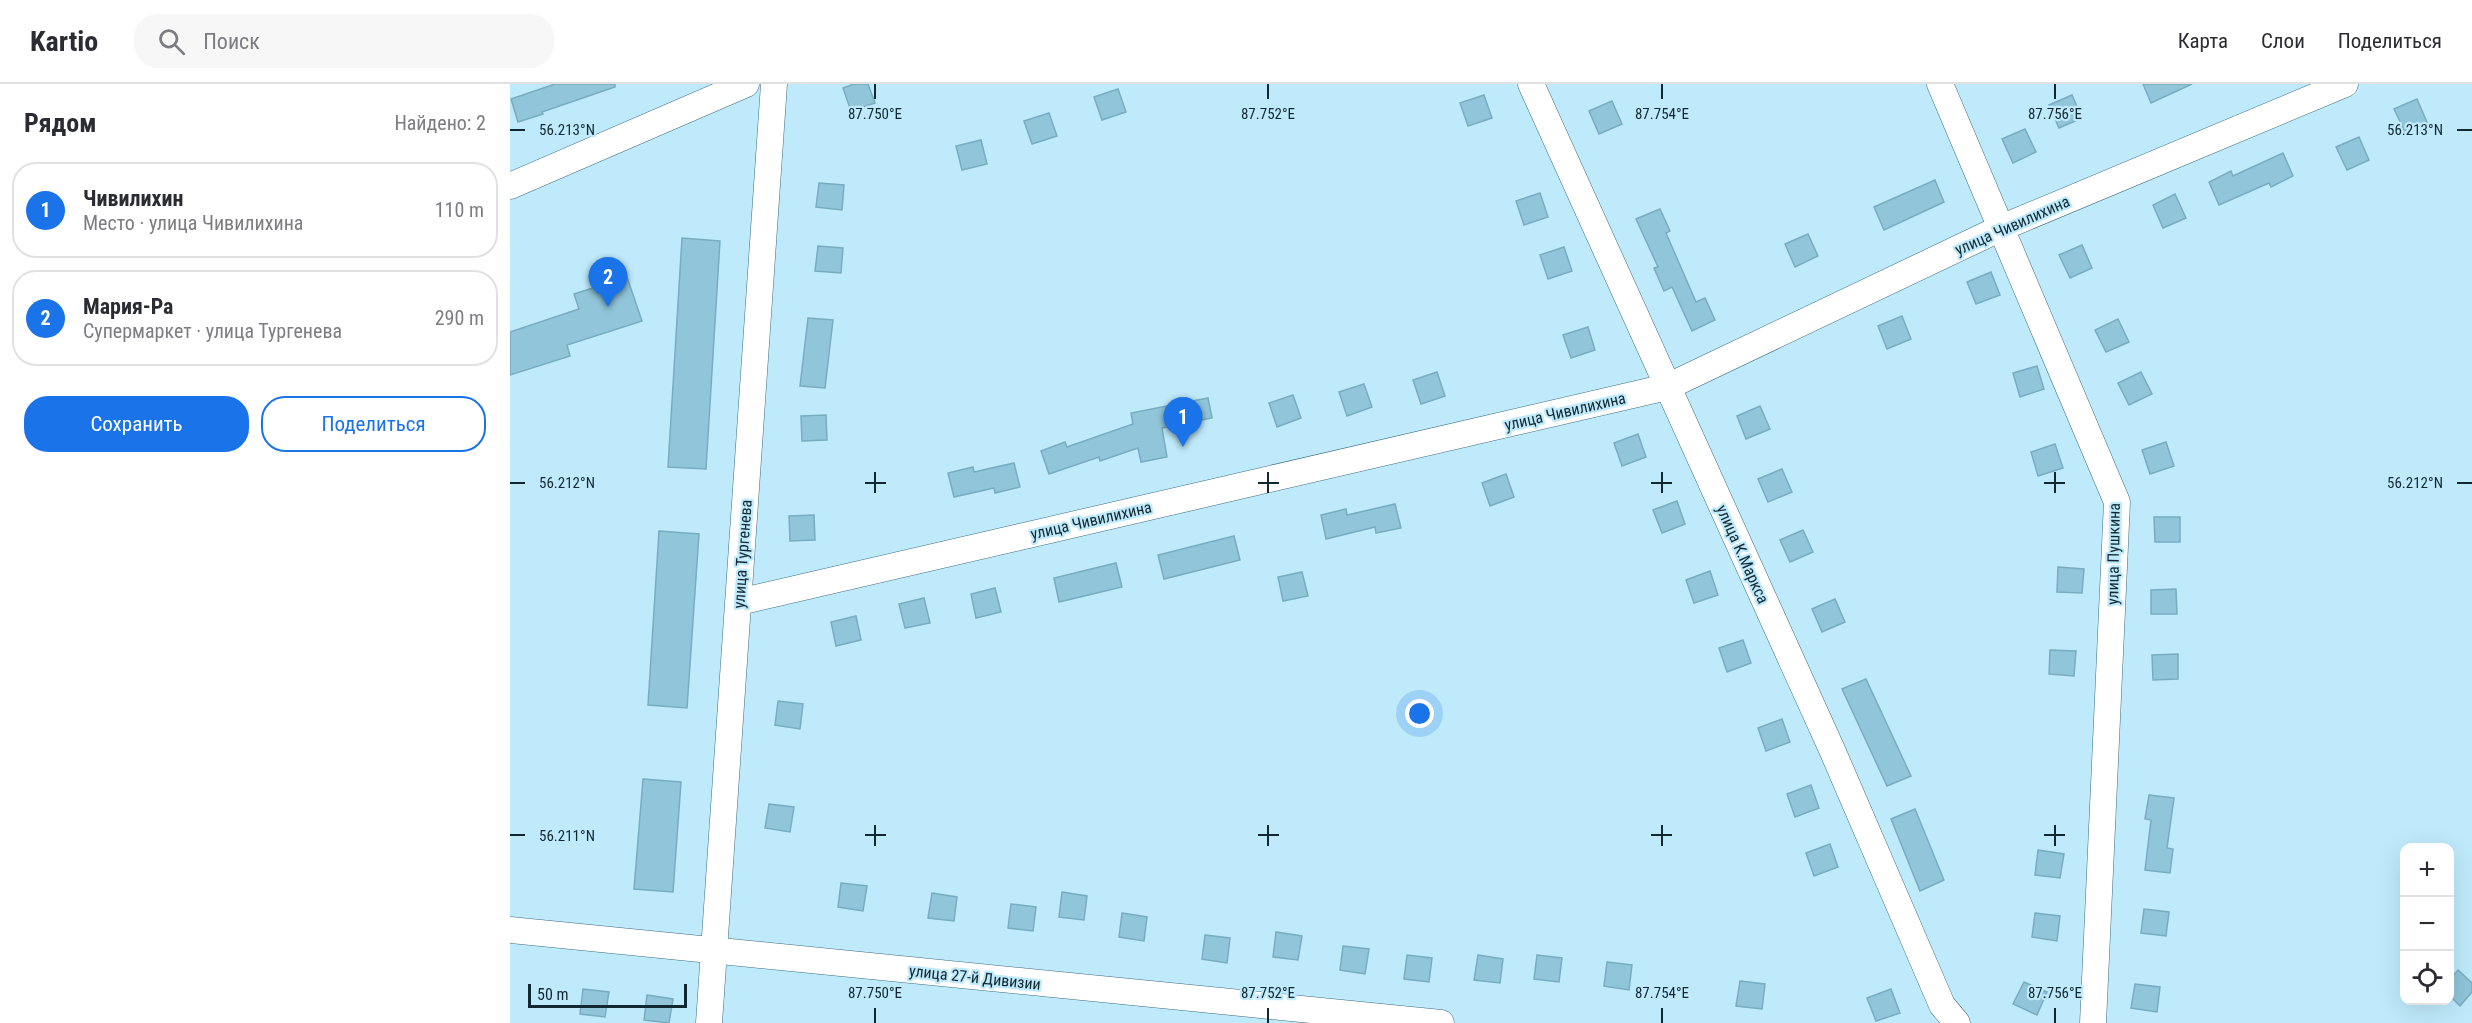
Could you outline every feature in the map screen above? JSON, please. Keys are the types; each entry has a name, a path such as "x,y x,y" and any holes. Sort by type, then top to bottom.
{"street":[{"path":"510,186 746,84"},
{"name":"улица Тургенева","path":"709,1023 774,84"},
{"name":"улица К.Маркса","path":"1531,84 1833,752 1942,1005 1957,1023"},
{"name":"улица Пушкина","path":"1940,84 2116,502 2093,1023"},
{"name":"улица Чивилихина","path":"739,602 1667,387 2001,228 2345,84"},
{"name":"улица 27-й Дивизии","path":"510,930 1441,1023"}],"building":[{"path":"555,84 615,84 615,87 518,122 511,99"},
{"path":"854,84 868,84 875,103 851,111 843,88"},
{"path":"2143,84 2192,84 2151,103"},
{"path":"1118,89 1126,112 1102,120 1094,97"},
{"path":"1484,95 1492,118 1468,126 1460,103"},
{"path":"2072,95 2082,118 2059,128 2049,105"},
{"path":"2417,99 2427,122 2405,132 2394,109"},
{"path":"1612,101 1622,124 1599,134 1589,111"},
{"path":"1049,113 1057,136 1032,144 1024,121"},
{"path":"2025,129 2036,152 2013,163 2002,139"},
{"path":"2359,137 2369,160 2347,170 2336,147"},
{"path":"981,140 987,164 962,170 956,146"},
{"path":"2283,153 2293,176 2271,187 2269,183 2219,205 2209,182 2231,171 2233,176"},
{"path":"1935,180 1944,202 1884,230 1874,207"},
{"path":"819,183 844,185 842,210 816,207"},
{"path":"1540,193 1548,217 1524,225 1516,201"},
{"path":"2175,194 2186,218 2163,228 2153,205"},
{"path":"1660,209 1670,231 1666,233 1696,302 1705,298 1715,320 1692,331 1672,287 1664,291 1654,268 1658,267 1636,219"},
{"path":"1808,234 1818,256 1795,267 1785,244"},
{"path":"682,238 720,241 706,469 668,467"},
{"path":"2082,245 2092,268 2070,278 2059,255"},
{"path":"818,246 843,248 841,273 815,271"},
{"path":"1564,247 1572,271 1548,279 1540,255"},
{"path":"1991,272 2000,295 1976,304 1967,282"},
{"path":"627,277 642,321 567,345 570,356 510,375 510,332 579,309 574,294"},
{"path":"1902,316 1911,339 1887,349 1878,326"},
{"path":"808,318 833,320 825,388 800,386"},
{"path":"2118,319 2129,342 2106,352 2095,330"},
{"path":"1588,327 1595,350 1571,358 1563,335"},
{"path":"2037,366 2044,389 2020,397 2013,373"},
{"path":"1437,372 1445,396 1421,404 1413,380"},
{"path":"2141,372 2152,394 2129,405 2118,383"},
{"path":"1364,384 1372,407 1347,416 1339,392"},
{"path":"1293,395 1301,418 1277,427 1269,403"},
{"path":"1208,398 1212,418 1162,428 1167,457 1141,462 1138,448 1100,461 1099,457 1049,474 1041,451 1065,442 1067,447 1133,424 1131,413"},
{"path":"1760,406 1770,429 1746,439 1737,416"},
{"path":"826,415 827,440 802,441 801,416"},
{"path":"1638,434 1646,457 1622,466 1614,443"},
{"path":"2166,442 2174,466 2150,474 2142,450"},
{"path":"2055,444 2063,468 2038,476 2031,452"},
{"path":"1014,463 1020,487 995,493 994,488 954,497 948,473 973,467 974,472"},
{"path":"1782,469 1792,492 1768,502 1758,479"},
{"path":"1506,474 1514,497 1490,506 1482,483"},
{"path":"1677,501 1685,524 1662,533 1653,510"},
{"path":"1395,504 1401,528 1376,533 1375,527 1326,539 1321,515 1346,509 1347,515"},
{"path":"814,515 815,540 790,541 789,516"},
{"path":"2154,517 2180,517 2180,542 2155,542"},
{"path":"1803,530 1813,552 1790,562 1780,540"},
{"path":"659,531 699,534 687,708 648,705"},
{"path":"1234,536 1240,560 1164,579 1158,555"},
{"path":"1116,563 1122,587 1059,602 1054,578"},
{"path":"2058,567 2084,569 2082,593 2057,592"},
{"path":"1710,571 1718,595 1694,603 1686,580"},
{"path":"1302,572 1308,596 1283,601 1278,577"},
{"path":"995,588 1001,612 976,618 971,594"},
{"path":"2176,589 2177,614 2151,614 2151,590"},
{"path":"924,598 930,623 905,628 899,604"},
{"path":"1835,599 1845,622 1822,632 1812,609"},
{"path":"856,616 861,640 836,646 831,622"},
{"path":"1743,640 1751,663 1727,672 1719,648"},
{"path":"2050,650 2076,651 2074,676 2049,674"},
{"path":"2178,654 2178,679 2153,680 2152,655"},
{"path":"1866,679 1911,776 1887,786 1842,689"},
{"path":"778,701 803,704 800,729 775,725"},
{"path":"1782,719 1790,742 1766,751 1758,728"},
{"path":"643,779 681,782 673,892 634,889"},
{"path":"1811,785 1819,808 1795,817 1787,794"},
{"path":"2149,795 2174,798 2167,848 2173,849 2170,873 2145,870 2151,820 2145,819"},
{"path":"769,804 794,807 790,832 765,828"},
{"path":"1915,809 1944,880 1920,891 1891,819"},
{"path":"1830,844 1838,867 1814,876 1806,853"},
{"path":"2038,850 2064,854 2060,878 2035,875"},
{"path":"841,883 867,886 863,911 838,907"},
{"path":"1062,892 1087,896 1084,920 1059,917"},
{"path":"932,893 957,897 954,921 928,918"},
{"path":"1011,904 1036,907 1033,931 1008,928"},
{"path":"2144,909 2169,912 2166,936 2141,933"},
{"path":"1122,913 1147,917 1144,941 1119,937"},
{"path":"2035,913 2060,916 2057,941 2032,937"},
{"path":"1276,932 1302,936 1298,960 1273,957"},
{"path":"1205,935 1230,938 1227,963 1202,959"},
{"path":"1343,946 1369,949 1365,974 1340,970"},
{"path":"1407,955 1432,958 1429,982 1404,979"},
{"path":"1478,955 1503,959 1500,983 1474,980"},
{"path":"1537,955 1562,958 1559,982 1534,979"},
{"path":"1607,962 1632,965 1629,990 1604,986"},
{"path":"2458,970 2472,983 2472,992 2460,1006 2454,1000 2454,974"},
{"path":"1740,981 1765,984 1762,1009 1736,1006"},
{"path":"2024,982 2047,992 2037,1015 2013,1004"},
{"path":"2135,984 2160,987 2157,1012 2131,1008"},
{"path":"583,989 609,992 605,1017 580,1014"},
{"path":"1891,989 1900,1013 1876,1021 1867,998"},
{"path":"647,995 673,999 669,1023 644,1020"}],"place":[{"name":"Мария-Ра","path":"608,307"},
{"name":"Чивилихин","path":"1183,447"}]}
